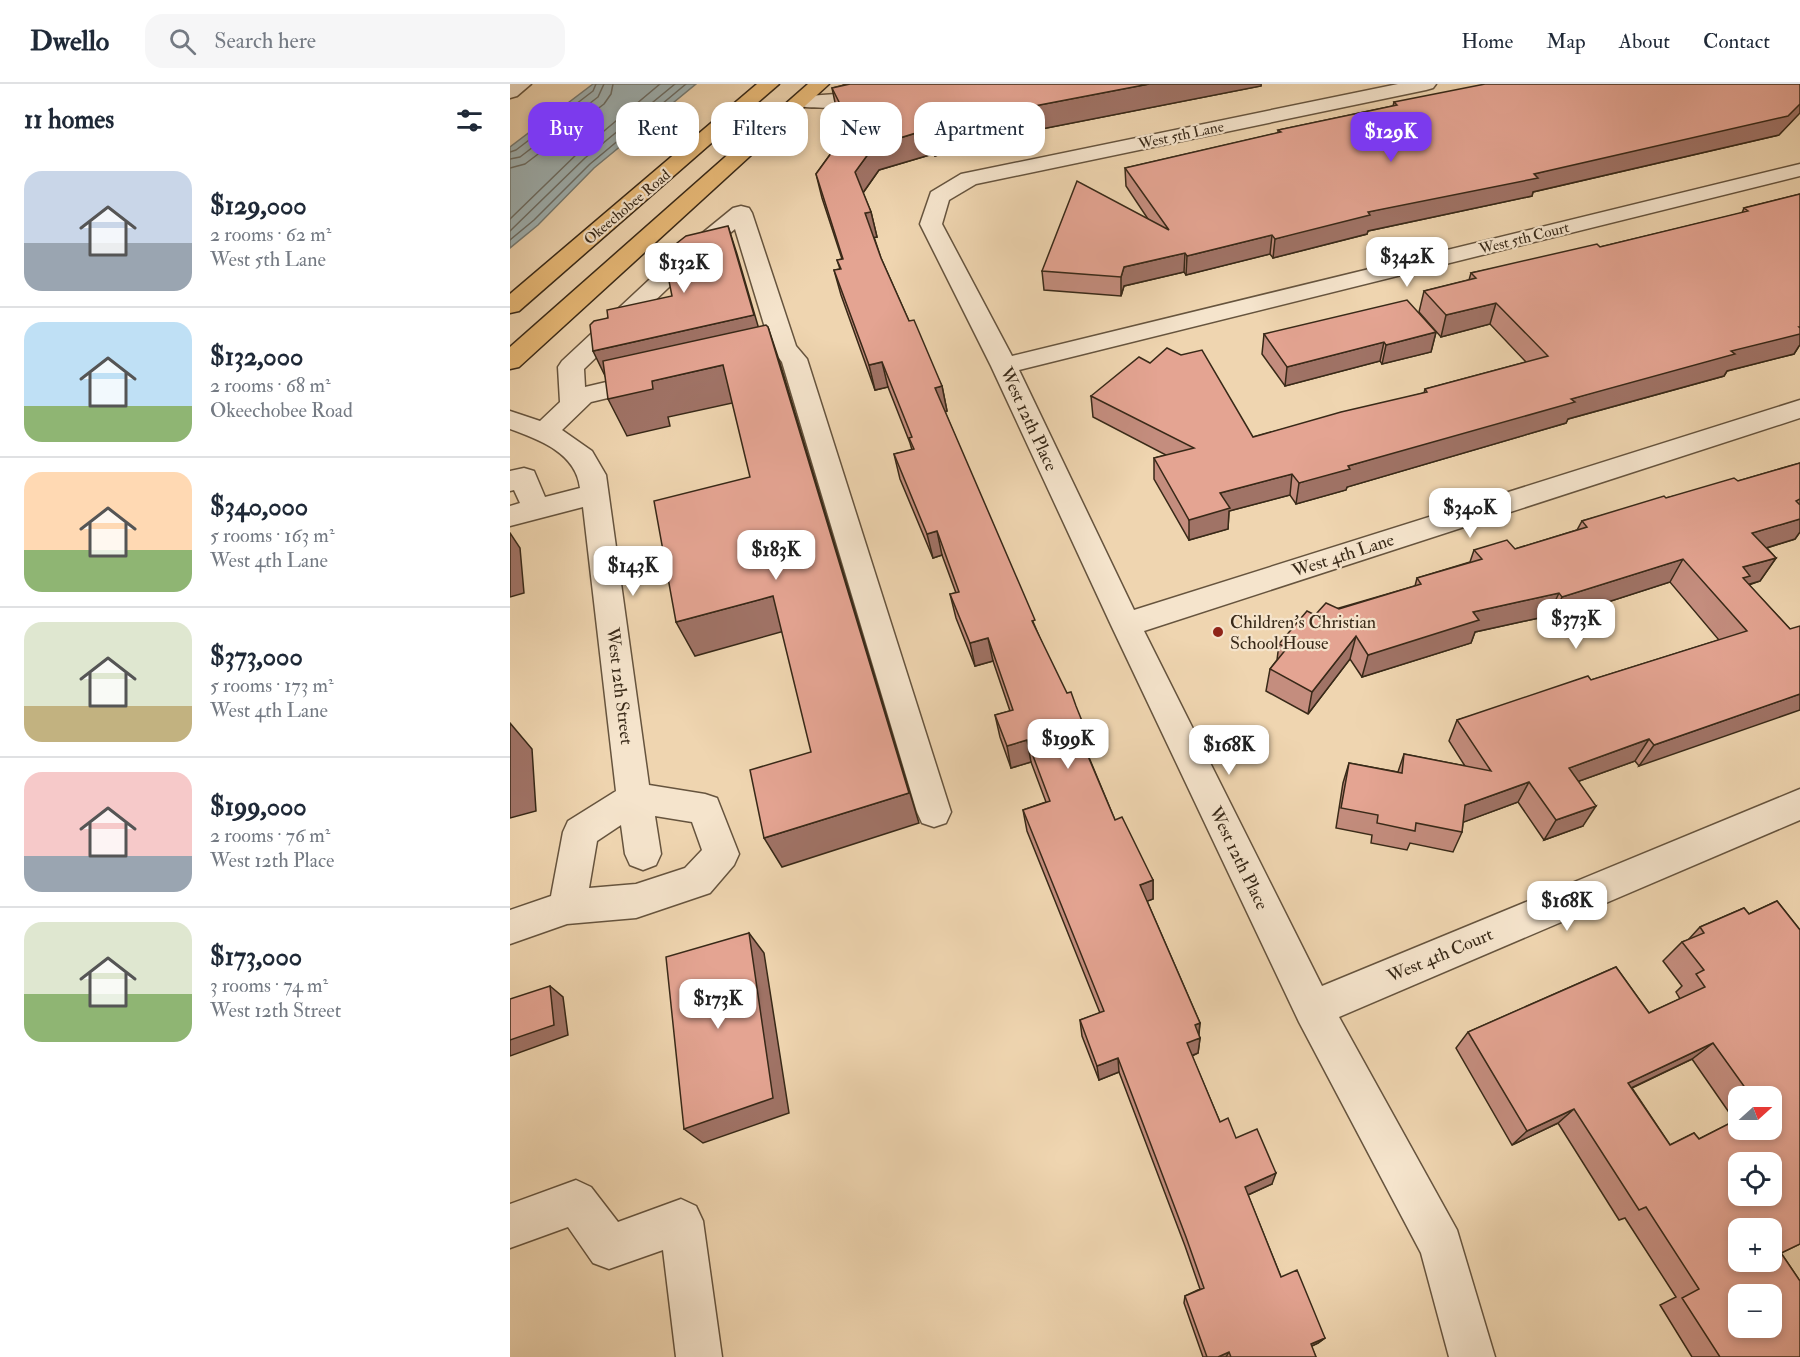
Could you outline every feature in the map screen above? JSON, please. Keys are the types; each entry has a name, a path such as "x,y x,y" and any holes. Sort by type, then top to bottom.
{"highway":[{"name":"Okeechobee Road","path":"510,306 769,84"},
{"path":"510,361 819,84"}],"street":[{"path":"510,92 521,84"},
{"path":"801,101 841,100 856,84"},
{"name":"West 5th Lane","path":"939,196 969,179 1426,84"},
{"name":"West 5th Court","path":"1004,366 1800,170"},
{"name":"West 12th Place","path":"939,196 931,224 1004,366 1126,625 1313,1009 1441,1246 1472,1357"},
{"path":"573,404 571,367 687,257 741,213 784,349 794,359 934,812"},
{"path":"705,367 784,349"},
{"path":"545,432 582,396 671,375"},
{"name":"West 4th Lane","path":"1126,625 1800,409"},
{"name":"West 12th Street","path":"510,420 545,432 570,448 589,468 595,494 643,854"},
{"path":"510,481 524,478 523,513 595,494"},
{"path":"510,927 567,908 636,901 697,881 721,854 705,809 634,798 581,832 567,908"},
{"name":"West 4th Court","path":"1313,1009 1799,807"},
{"path":"510,1226 576,1202 609,1247 681,1221 699,1357"}],"water":[{"path":"593,84 696,84 674,102 616,102 616,150 594,168 538,225 510,248 510,147 528,133 528,156 604,156 604,102 569,102"}],"building":[{"path":"850,84 1149,84 1045,104 1045,102 914,102 914,134 902,137 902,102 839,102 832,88"},
{"path":"1485,84 1800,84 1800,104 1788,116 1534,174 1538,178 1368,212 1370,215 1275,239 1272,235 1187,256 1185,253 1124,267 1121,277 1042,271 1077,181 1169,230 1125,168 1281,132 1278,130 1397,105 1394,102"},
{"path":"829,156 867,156 855,172 871,212 865,213 881,258 909,321 914,320 942,386 935,388 1035,620 1032,621 1067,693 1071,692 1082,721 1074,723 1115,820 1122,817 1153,880 1140,885 1200,1023 1195,1025 1200,1038 1187,1043 1220,1122 1228,1118 1236,1138 1257,1129 1276,1173 1245,1187 1281,1277 1297,1270 1325,1338 1311,1344 1316,1357 1231,1357 1229,1352 1218,1357 1207,1357 1185,1296 1204,1288 1186,1237 1118,1058 1097,1066 1080,1020 1104,1011 1023,810 1050,801 1027,740 1007,746 995,715 1013,710 988,638 970,643 950,594 959,592 937,531 927,534 894,454 914,449 909,438 912,437 882,362 869,365 834,270 841,269 837,260 843,259 816,174"},
{"path":"1800,194 1800,334 1731,351 1735,354 1571,399 1575,402 1348,466 1350,469 1299,483 1292,474 1220,493 1230,508 1189,520 1154,458 1194,448 1091,396 1139,357 1150,363 1167,348 1181,355 1202,350 1253,437 1341,412 1427,392 1425,389 1548,356 1496,303 1446,315 1424,291 1476,278 1471,273 1597,244 1600,247 1748,211 1744,208"},
{"path":"728,226 754,315 593,351 590,325 594,321 608,318 607,310 672,296 664,256 668,252 679,250 677,243 686,236"},
{"path":"1407,300 1436,332 1386,345 1384,342 1287,367 1264,334"},
{"path":"766,325 909,793 764,838 750,770 811,752 773,596 676,622 654,501 750,477 723,365 652,381 653,389 608,399 603,361"},
{"path":"1800,463 1800,499 1796,501 1800,505 1800,519 1752,533 1776,558 1743,567 1750,576 1743,578 1790,629 1800,626 1800,694 1654,745 1649,739 1569,768 1596,806 1556,820 1529,782 1465,805 1462,832 1416,823 1415,831 1377,823 1378,815 1341,808 1349,763 1402,773 1404,754 1491,771 1457,720 1588,676 1591,680 1747,631 1683,559 1562,597 1559,593 1473,612 1479,620 1368,655 1356,636 1312,692 1270,669 1287,648 1279,644 1307,611 1315,615 1326,603 1339,609 1421,584 1417,578 1482,559 1474,550 1507,540 1515,549 1587,527 1582,521 1664,496 1666,498 1734,478 1738,481"},
{"path":"1777,901 1800,930 1800,1244 1782,1253 1782,1218 1728,1218 1728,1272 1782,1272 1782,1254 1800,1281 1800,1357 1720,1357 1682,1298 1699,1289 1646,1207 1639,1210 1574,1109 1527,1131 1468,1032 1616,967 1649,1013 1705,987 1696,974 1704,970 1682,942 1704,933 1700,927 1744,908 1749,914","holes":["1713,1043 1744,1086 1782,1086 1782,1140 1728,1140 1728,1124 1699,1139 1694,1133 1670,1145 1628,1083"]},
{"path":"749,933 773,1098 684,1129 666,957"},
{"path":"550,986 554,1025 510,1040 510,999"}],"place":[{"name":"Children's Christian School House","path":"1218,632"}]}
